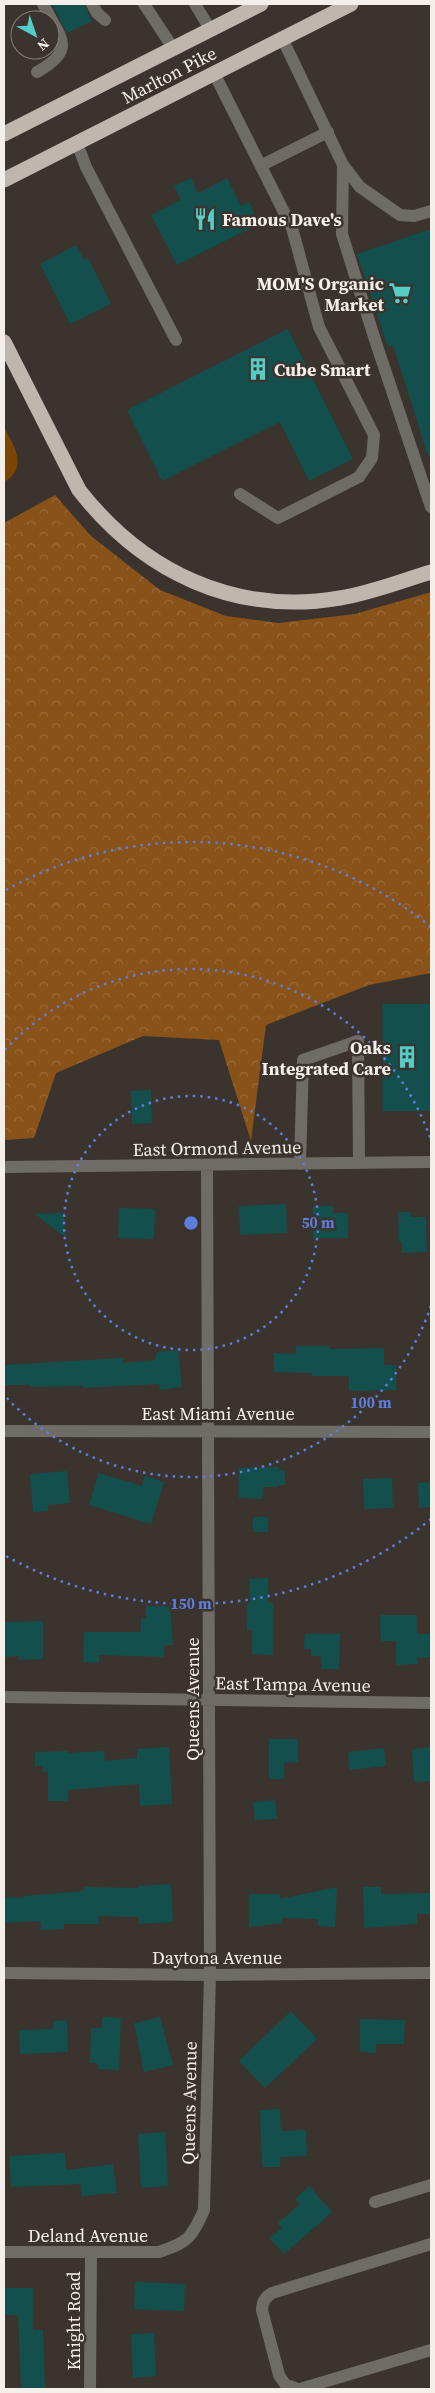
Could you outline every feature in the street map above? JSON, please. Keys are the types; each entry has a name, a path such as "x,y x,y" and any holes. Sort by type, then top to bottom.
{"highway":[{"name":"Marlton Pike","path":"4,180 351,4"},
{"name":"Marlton Pike","path":"4,134 255,5"},
{"path":"4,342 79,490 94,510 137,550 174,572 206,587 232,594 254,599 296,603 341,598 431,572"}],"street":[{"path":"38,72 54,62 62,51 62,43 43,4"},
{"path":"92,4 97,13 105,20"},
{"path":"144,4 173,48"},
{"path":"195,4 210,29"},
{"path":"282,38 343,165 366,192 400,215 414,216 431,211"},
{"path":"214,73 262,165 292,228 319,327 370,424 374,447 372,458 358,477 278,518 240,494"},
{"path":"262,165 328,132"},
{"path":"77,143 86,167 176,340"},
{"path":"343,165 342,234 431,507"},
{"path":"300,1164 303,1060 358,1041 359,1163"},
{"name":"East Ormond Avenue","path":"4,1167 431,1162"},
{"name":"Queens Avenue","path":"195,2230 204,2210 210,1975 207,1166"},
{"name":"East Miami Avenue","path":"4,1431 431,1432"},
{"name":"East Tampa Avenue","path":"4,1697 431,1703"},
{"name":"Daytona Avenue","path":"4,1972 210,1975 431,1973"},
{"path":"375,2202 431,2185"},
{"name":"Deland Avenue","path":"4,2252 159,2252 183,2244 195,2230"},
{"path":"431,2244 272,2293 266,2296 262,2310 280,2376 288,2386 299,2389 431,2350"},
{"name":"Knight Road","path":"90,2389 91,2253"}],"green space":[{"path":"55,495 91,536 160,590 226,616 279,623 355,614 431,592 431,973 369,985 266,1025 251,1141 219,1040 143,1036 56,1073 34,1138 4,1140 4,523"}],"shaded area":[{"path":"4,427 15,449 18,463 12,476 4,482"}],"building":[{"path":"52,4 84,4 92,21 67,33 60,19 60,10 55,10"},
{"name":"Famous Dave's","path":"191,178 198,193 227,178 241,206 249,202 259,224 177,265 151,215 181,200 174,186"},
{"name":"MOM'S Organic Market","path":"431,229 431,456 428,456 393,345 388,347 357,254"},
{"path":"76,245 84,260 88,258 111,304 70,324 40,264"},
{"name":"Cube Smart","path":"288,329 353,459 309,481 280,422 162,481 127,410"},
{"name":"Oaks Integrated Care","path":"383,1004 431,1004 431,1111 383,1111"},
{"path":"151,1090 152,1123 132,1124 131,1091"},
{"path":"286,1204 287,1233 240,1235 239,1206"},
{"path":"313,1206 333,1206 333,1213 348,1213 348,1238 313,1238"},
{"path":"119,1208 155,1209 154,1239 118,1238"},
{"path":"398,1212 411,1212 411,1217 426,1217 427,1252 402,1253 402,1241 399,1242"},
{"path":"64,1213 65,1237 35,1214"},
{"path":"296,1346 329,1346 329,1349 384,1348 384,1365 396,1365 396,1390 349,1391 349,1376 312,1376 312,1373 274,1372 274,1353 296,1354"},
{"path":"178,1350 182,1387 160,1390 159,1384 83,1388 83,1386 30,1387 30,1385 4,1385 4,1365 123,1358 123,1363 155,1360 157,1352"},
{"path":"279,1467 279,1470 285,1471 285,1485 263,1487 263,1499 239,1498 239,1468"},
{"path":"67,1471 70,1503 48,1505 48,1511 33,1512 30,1474"},
{"path":"99,1473 142,1486 145,1476 164,1482 151,1524 89,1505"},
{"path":"392,1478 393,1508 364,1509 363,1479"},
{"path":"431,1482 431,1507 419,1508 418,1483"},
{"path":"253,1517 268,1517 268,1532 253,1532"},
{"path":"268,1578 268,1603 273,1603 273,1655 252,1654 252,1630 247,1630 247,1603 250,1603 249,1579"},
{"path":"146,1606 170,1606 173,1645 164,1645 164,1657 99,1655 99,1663 83,1662 84,1632 141,1632 141,1618 146,1618"},
{"path":"380,1615 417,1615 417,1634 431,1634 431,1657 417,1658 418,1664 396,1665 396,1641 381,1641"},
{"path":"43,1621 43,1659 19,1660 19,1656 4,1657 4,1622"},
{"path":"305,1634 340,1634 339,1669 321,1669 321,1656 311,1656 311,1649 304,1649"},
{"path":"269,1739 298,1739 298,1762 284,1763 284,1779 269,1779"},
{"path":"169,1747 172,1804 140,1806 139,1784 68,1790 68,1801 48,1801 48,1772 43,1772 43,1766 35,1766 35,1752 104,1751 105,1761 137,1758 137,1749"},
{"path":"431,1747 431,1781 414,1782 412,1749"},
{"path":"384,1748 386,1766 350,1770 348,1752"},
{"path":"275,1800 277,1819 255,1820 253,1802"},
{"path":"171,1884 173,1922 139,1924 139,1917 99,1916 99,1924 64,1924 64,1929 41,1930 40,1921 4,1923 4,1897 25,1898 24,1896 84,1891 84,1887 138,1888 138,1886"},
{"path":"337,1887 335,1927 318,1926 318,1919 282,1918 282,1923 249,1927 249,1894 280,1894 280,1899"},
{"path":"363,1887 381,1887 381,1894 431,1893 431,1914 417,1914 417,1924 364,1928"},
{"path":"291,2011 317,2039 265,2088 239,2061"},
{"path":"102,2017 121,2018 119,2070 99,2069 97,2063 90,2063 91,2028 102,2028"},
{"path":"160,2017 173,2065 144,2072 134,2023"},
{"path":"360,2019 405,2020 404,2044 376,2044 376,2053 360,2052"},
{"path":"67,2020 68,2052 20,2054 19,2030 53,2029 53,2021"},
{"path":"280,2109 281,2131 306,2130 307,2156 280,2157 280,2167 262,2167 260,2110"},
{"path":"165,2132 168,2186 141,2188 138,2134"},
{"path":"65,2153 66,2170 113,2164 117,2193 81,2196 81,2184 11,2187 9,2156"},
{"path":"309,2186 332,2212 284,2254 270,2238 282,2228 278,2223 300,2204 295,2199"},
{"path":"135,2282 185,2284 184,2311 134,2309"},
{"path":"4,2288 33,2288 33,2330 43,2330 45,2389 21,2389 18,2315 4,2315"},
{"path":"154,2333 156,2376 133,2378 131,2334"}],"place":[{"name":"Famous Dave's","path":"205,219"},
{"name":"MOM'S Organic Market","path":"400,293"},
{"name":"Cube Smart","path":"258,369"},
{"name":"Oaks Integrated Care","path":"407,1057"}]}
